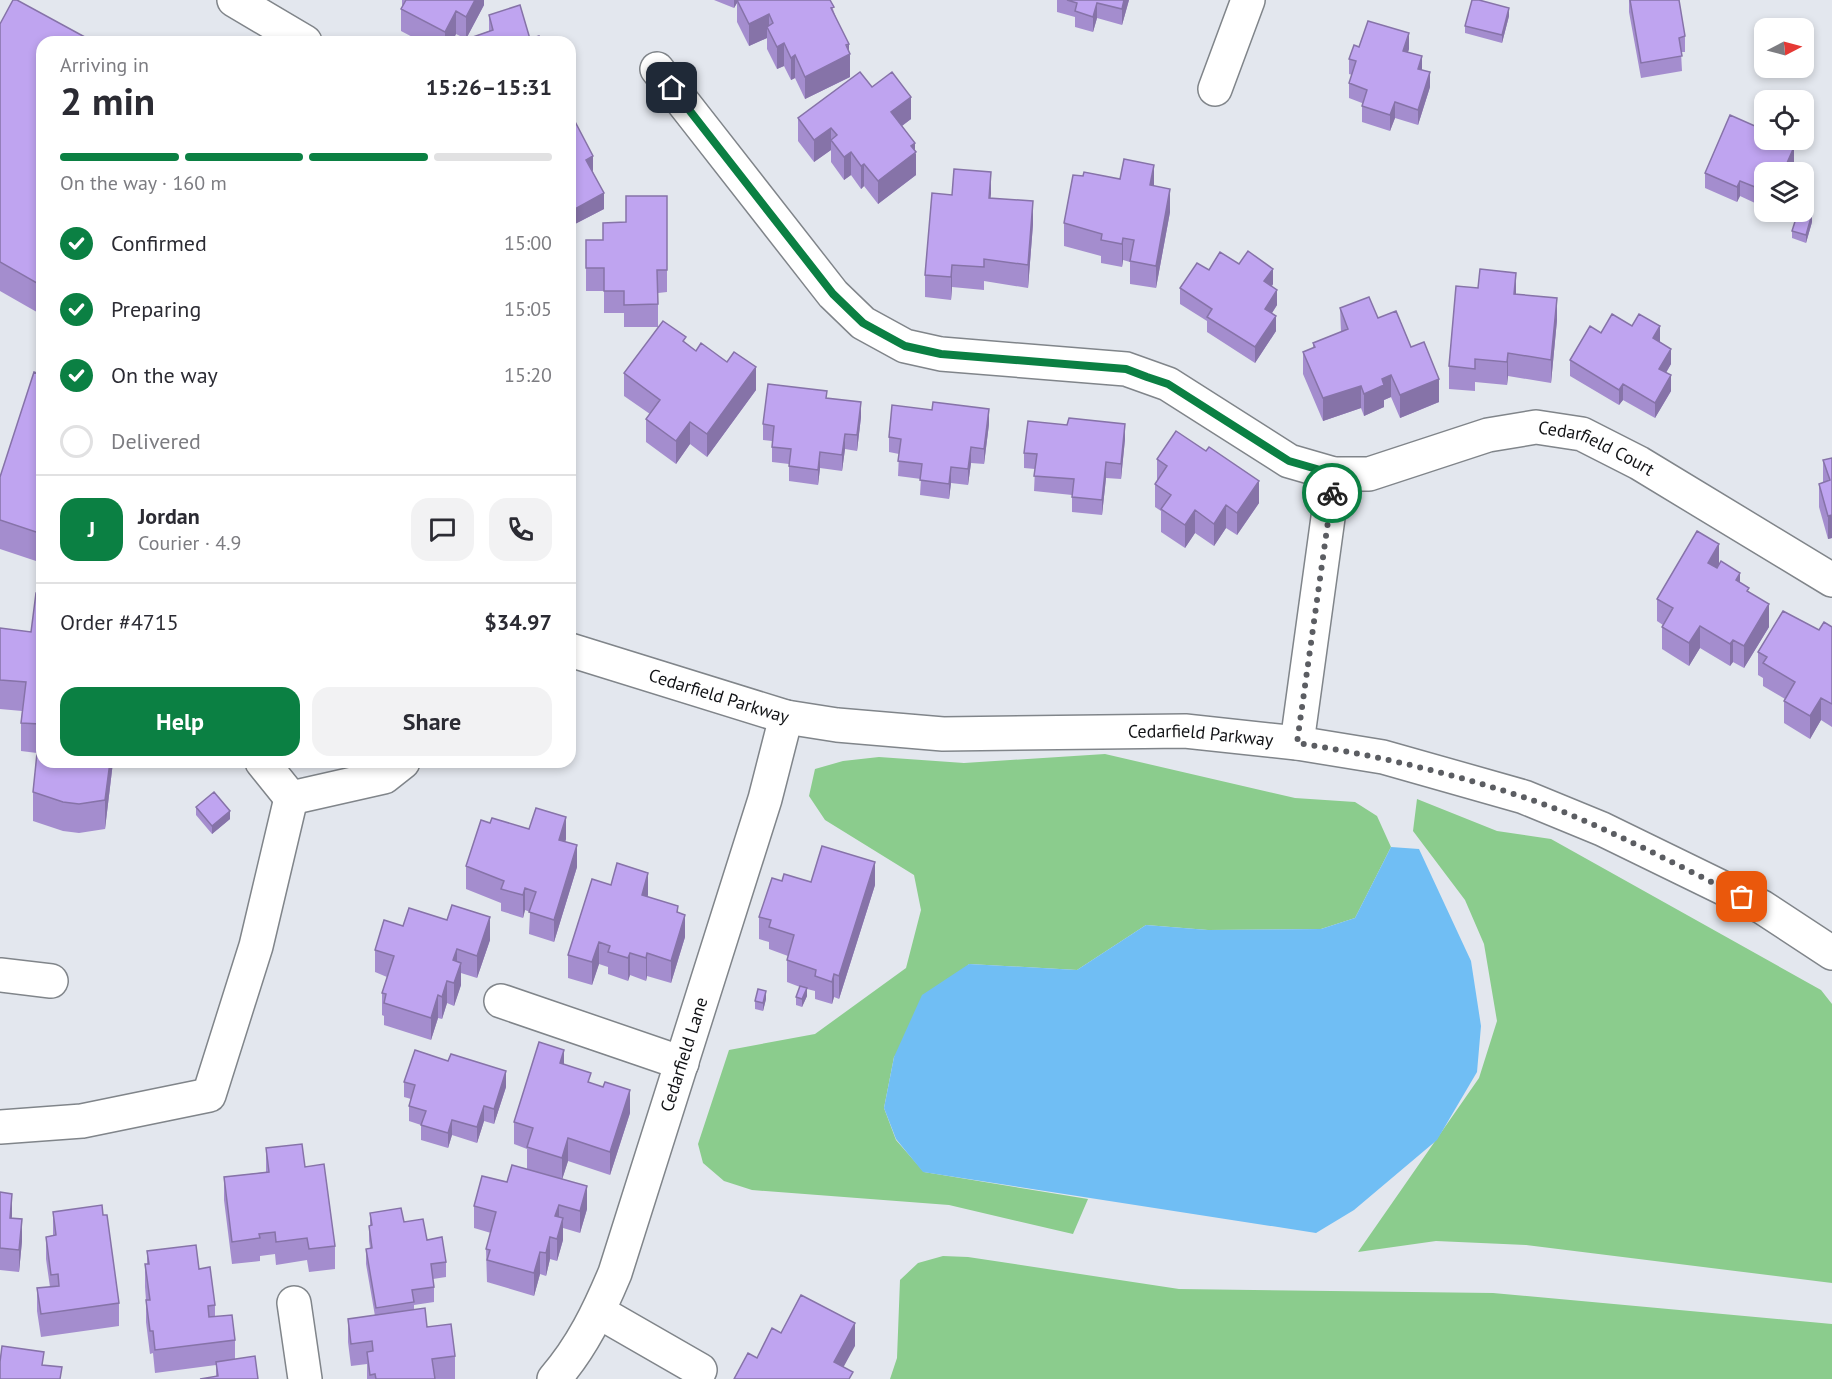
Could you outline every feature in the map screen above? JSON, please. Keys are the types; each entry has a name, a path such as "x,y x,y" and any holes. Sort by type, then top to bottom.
{"street":[{"path":"234,0 294,36"},
{"path":"1215,89 1248,0"},
{"name":"Cedarfield Court","path":"657,69 833,294 863,323 905,346 941,354 1126,369 1168,384 1289,461 1334,474 1369,474 1488,435 1536,427 1582,434 1639,463 1832,580"},
{"path":"1297,743 1334,474"},
{"name":"Cedarfield Parkway","path":"576,652 786,717 837,725 943,734 1155,730 1297,743 1383,757 1524,797 1602,829 1762,907 1832,953"},
{"name":"Cedarfield Lane","path":"554,1379 578,1349 599,1312 615,1273 765,799 786,717"},
{"path":"267,768 291,798"},
{"path":"291,798 384,777 396,768"},
{"path":"0,1127 82,1120 209,1095 256,946 291,798"},
{"path":"0,975 51,981"},
{"path":"501,1000 682,1063"},
{"path":"294,1303 304,1379"},
{"path":"599,1312 700,1370"}],"green space":[{"path":"1105,754 1295,798 1355,802 1377,816 1391,847 1355,918 1321,929 1208,930 1146,925 1077,970 969,964 894,1057 884,1108 896,1140 924,1172 1088,1199 1073,1234 949,1205 752,1190 724,1181 703,1163 698,1144 729,1050 815,1034 906,968 921,910 914,875 825,820 809,796 815,769 843,761 879,757 964,763"},
{"path":"1417,799 1497,831 1551,839 1821,990 1832,1004 1832,1283 1526,1245 1436,1241 1358,1252 1479,1078 1497,1021 1484,944 1465,900 1413,831"},
{"path":"943,1256 968,1257 1179,1289 1493,1293 1832,1324 1832,1379 890,1379 897,1358 900,1280 918,1263"}],"water":[{"path":"1391,847 1419,849 1471,961 1481,1026 1477,1072 1437,1140 1354,1210 1316,1233 923,1172 896,1139 884,1108 894,1057 922,995 969,964 1077,970 1146,925 1208,930 1321,929 1355,918"}],"building":[{"path":"13,0 17,0 83,36 36,36 36,283 0,262 0,24"},
{"path":"406,0 475,0 466,17 456,11 445,32 401,9"},
{"path":"737,0 830,0 834,7 831,8 849,44 846,45 850,54 805,77 795,55 791,58 784,43 777,47 767,27 773,23 769,14 749,24"},
{"path":"1067,0 1124,0 1122,9 1097,3 1093,17 1075,11 1077,3"},
{"path":"1472,0 1509,8 1502,35 1465,26"},
{"path":"1630,0 1679,0 1685,36 1679,38 1682,56 1641,63"},
{"path":"520,5 529,36 476,36 493,30 489,15"},
{"path":"1368,21 1409,33 1403,51 1422,56 1418,69 1430,72 1418,110 1395,102 1390,115 1362,106 1367,90 1349,83 1356,61 1349,59 1354,45 1359,47"},
{"path":"860,72 872,87 892,72 911,97 891,112 915,143 911,146 916,152 878,181 864,164 861,166 851,152 844,157 831,140 837,135 831,128 814,140 798,118"},
{"path":"1730,115 1754,126 1754,150 1793,150 1787,162 1754,162 1754,187 1740,181 1737,187 1705,173"},
{"path":"576,123 593,156 586,160 604,193 576,208"},
{"path":"1124,159 1154,165 1150,185 1170,189 1156,266 1130,261 1134,240 1123,238 1122,244 1101,240 1102,234 1064,223 1073,175 1083,176 1084,172 1120,179"},
{"path":"954,169 991,172 989,198 1033,201 1028,265 984,259 984,267 952,265 951,277 925,275 932,193 952,195"},
{"path":"626,196 667,196 667,270 657,270 658,304 624,305 624,291 604,291 604,268 586,268 586,240 603,240 603,223 626,222"},
{"path":"1795,222 1810,222 1806,235 1792,231"},
{"path":"1248,251 1273,269 1264,281 1277,290 1265,309 1276,316 1255,347 1207,317 1212,309 1180,288 1197,263 1209,270 1220,252 1239,264"},
{"path":"1480,269 1516,273 1514,294 1557,298 1551,360 1508,353 1507,362 1475,359 1475,369 1449,366 1456,286 1478,288"},
{"path":"1369,297 1378,318 1396,311 1411,347 1424,342 1439,379 1400,395 1391,375 1382,379 1384,385 1364,394 1361,386 1323,398 1303,352 1315,347 1313,343 1348,329 1340,308"},
{"path":"1612,314 1632,326 1639,314 1660,326 1653,338 1671,349 1659,369 1671,375 1655,403 1623,384 1619,390 1570,360 1590,326 1601,333"},
{"path":"663,321 686,337 683,341 696,351 701,343 727,362 734,352 756,367 707,434 690,422 676,441 646,419 660,400 624,373"},
{"path":"34,372 36,373 36,532 0,520 0,477"},
{"path":"768,384 827,391 826,398 861,402 857,435 845,434 842,455 820,452 818,470 789,466 791,449 772,447 774,426 763,424"},
{"path":"933,402 989,409 984,449 971,447 968,469 951,467 949,484 920,480 922,464 898,461 901,439 889,437 892,405 932,410"},
{"path":"1069,418 1125,424 1121,464 1106,462 1102,500 1072,497 1074,479 1034,476 1037,454 1024,453 1028,421 1067,425"},
{"path":"1176,431 1206,451 1209,447 1259,481 1237,513 1226,505 1214,524 1195,510 1185,525 1161,509 1171,495 1155,484 1167,466 1157,459"},
{"path":"1832,458 1832,515 1828,516 1819,484 1830,480 1823,460"},
{"path":"1697,531 1719,544 1708,563 1717,568 1721,561 1740,573 1736,580 1749,588 1747,591 1769,604 1744,646 1733,640 1730,644 1700,626 1689,643 1662,627 1673,608 1657,599"},
{"path":"36,593 36,724 21,723 26,682 0,680 0,628 31,632"},
{"path":"1783,611 1819,630 1824,622 1832,627 1832,704 1821,698 1810,716 1784,701 1795,682 1763,663 1767,657 1758,652"},
{"path":"36,763 36,768 109,768 105,800 79,804 63,802 33,792"},
{"path":"214,792 230,811 212,826 196,807"},
{"path":"536,808 566,817 559,840 577,845 554,920 529,912 536,892 525,888 523,895 501,889 504,881 466,866 481,820 490,823 492,818 529,829"},
{"path":"822,846 875,862 839,976 834,974 832,982 815,976 816,970 787,960 794,935 769,927 771,920 759,917 772,878 782,881 784,874 811,882"},
{"path":"617,863 648,873 642,895 678,906 677,912 685,915 671,961 647,953 646,958 630,953 628,958 608,952 610,946 599,942 592,962 568,955 592,879 611,885"},
{"path":"452,905 490,917 477,956 457,949 453,960 461,963 454,983 447,981 442,997 438,995 431,1018 384,1003 386,994 382,993 394,956 375,950 384,920 403,926 409,908 447,920"},
{"path":"800,986 807,988 802,999 796,997"},
{"path":"758,989 766,991 763,1003 755,1001"},
{"path":"539,1042 564,1050 560,1063 591,1073 588,1082 603,1087 605,1082 630,1090 610,1152 568,1138 562,1158 527,1147 533,1128 514,1122"},
{"path":"415,1050 448,1061 451,1054 506,1071 494,1109 484,1106 477,1127 452,1120 448,1133 421,1125 426,1111 409,1106 415,1085 404,1082"},
{"path":"302,1144 305,1167 324,1164 335,1246 309,1249 307,1238 276,1242 275,1232 259,1234 260,1238 232,1242 224,1177 269,1172 266,1148"},
{"path":"512,1165 587,1186 580,1211 559,1205 555,1216 563,1218 557,1239 550,1237 546,1253 540,1252 534,1273 487,1260 490,1250 486,1249 496,1212 474,1206 482,1176 507,1182"},
{"path":"0,1192 12,1194 10,1218 22,1219 19,1250 0,1248"},
{"path":"102,1205 103,1215 107,1215 119,1303 41,1314 37,1288 59,1286 58,1274 51,1275 46,1237 56,1235 53,1212"},
{"path":"401,1208 404,1222 423,1219 427,1240 442,1237 446,1262 431,1264 434,1287 412,1290 414,1302 376,1308 366,1249 372,1248 370,1213"},
{"path":"196,1245 199,1269 210,1267 215,1305 208,1306 209,1317 232,1315 235,1340 155,1350 146,1300 150,1300 145,1264 149,1264 147,1251"},
{"path":"801,1295 855,1323 834,1362 853,1372 849,1379 734,1379 748,1353 757,1358 772,1328 781,1333"},
{"path":"425,1308 427,1327 451,1324 455,1356 432,1359 435,1379 376,1379 375,1374 370,1375 367,1352 373,1351 372,1341 351,1344 348,1319"},
{"path":"2,1346 44,1352 42,1365 62,1367 60,1379 0,1379"},
{"path":"255,1356 258,1379 200,1379 218,1376 216,1362"}],"way so far":[{"path":"1332,493 1297,743 1383,757 1524,797 1602,829 1742,897"}],"route":[{"path":"672,88 833,294 863,323 905,346 941,354 1126,369 1168,384 1289,461 1317,471 1334,474 1332,493"}]}
